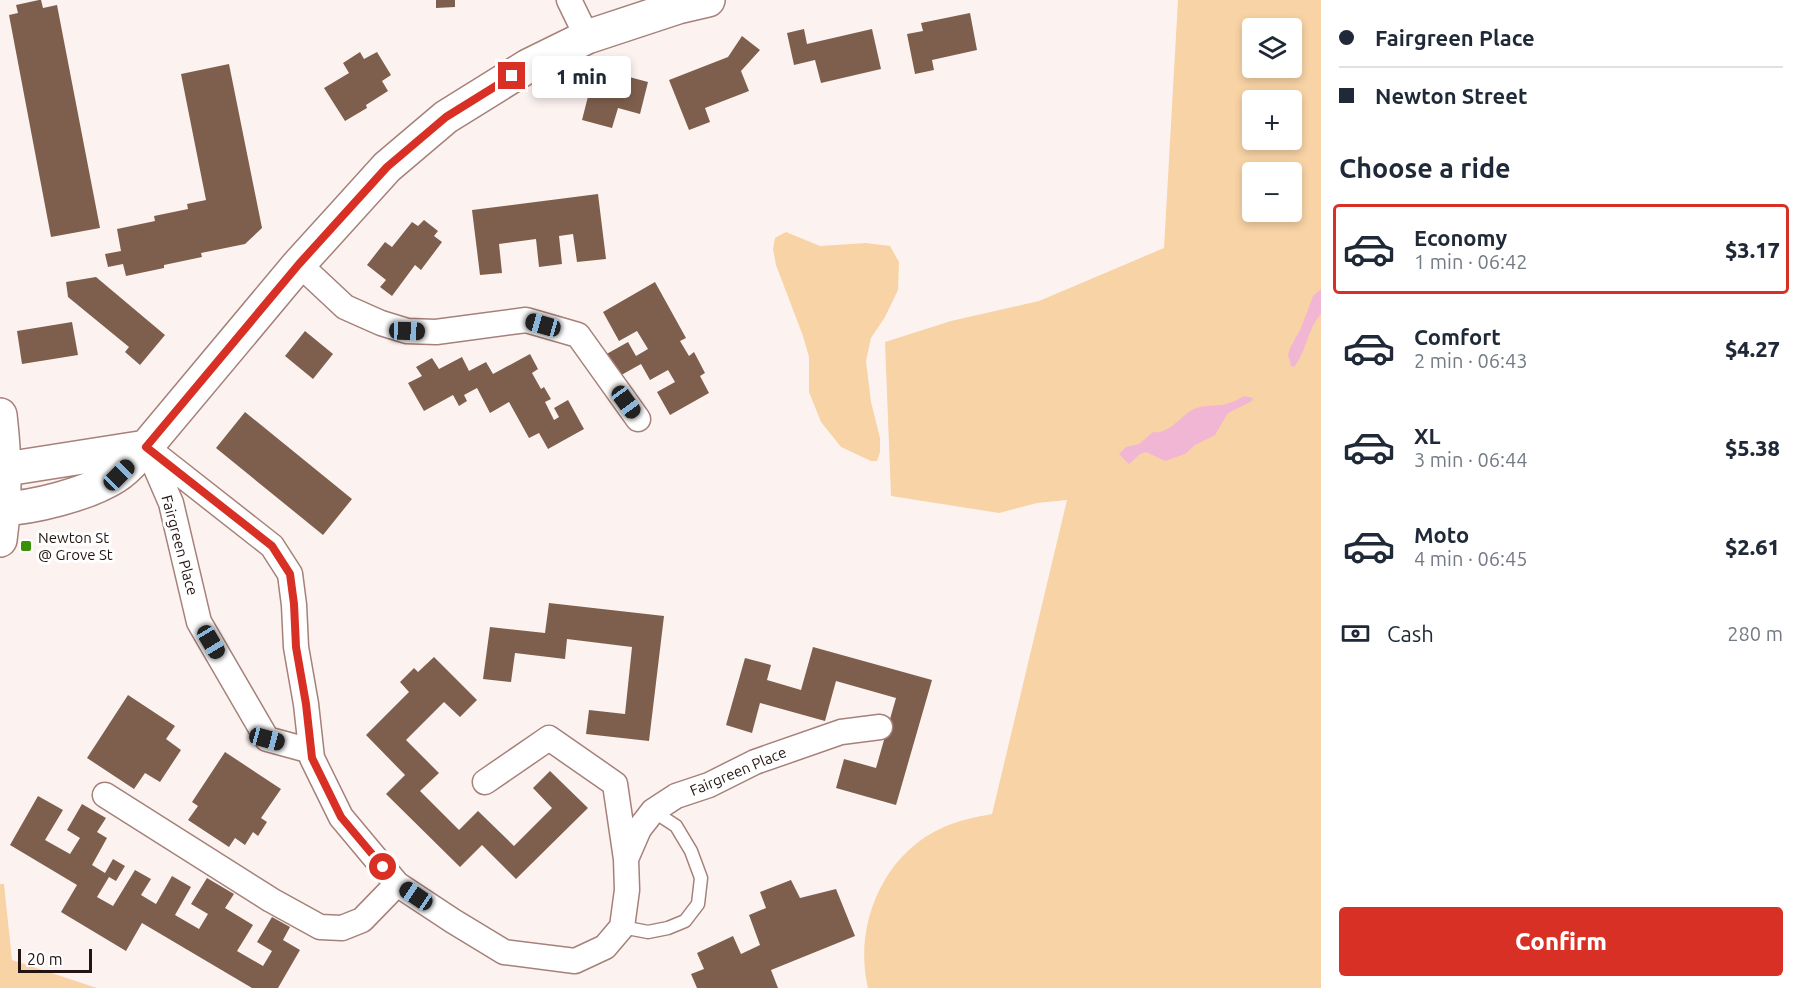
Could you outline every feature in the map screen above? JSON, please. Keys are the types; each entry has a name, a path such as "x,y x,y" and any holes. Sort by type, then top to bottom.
{"main road":[{"path":"0,415 3,470 1,520 90,490 119,475 146,447 299,264 387,167 446,117 528,66 587,37 678,7 708,0"},
{"path":"3,470 146,447"}],"street":[{"path":"569,0 587,37"},
{"path":"299,264 345,307 381,323 407,331 436,332 526,320 578,335 638,419"},
{"name":"Fairgreen Place","path":"146,447 171,503 199,622 267,739 311,751"},
{"name":"Fairgreen Place","path":"146,447 272,546 290,574 296,647 312,758 341,817 397,884 504,952 575,961 605,947 622,927 627,890 626,859 615,784 549,738 486,782"},
{"name":"Fairgreen Place","path":"626,859 639,829 653,811 676,796 709,786 755,762 841,732 880,727"},
{"path":"105,795 271,900 320,927 342,928 362,920 397,884"}],"lane":[{"path":"622,927 648,932 668,928 685,921 698,904 701,878 691,851 676,826 653,811"}],"shaded area":[{"path":"1178,0 1321,0 1321,988 868,988 864,964 869,917 889,873 904,854 923,839 944,827 992,814 1067,500 1037,503 999,513 891,496 885,342 951,321 1039,301 1164,248"},
{"path":"786,232 820,246 866,243 890,246 899,262 898,290 885,317 871,338 866,361 871,402 880,438 880,452 877,461 871,461 841,447 821,422 809,392 809,357 776,265 773,249 775,238"},
{"path":"1321,289 1321,314 1313,326 1298,361 1294,367 1291,366 1288,355 1290,348 1301,328 1313,296"},
{"path":"1244,396 1253,398 1252,401 1228,413 1215,435 1195,445 1185,454 1165,461 1146,452 1140,454 1129,464 1119,454 1126,447 1139,444 1153,432 1169,428 1194,409 1225,404"},
{"path":"0,884 4,884 12,960 97,988 0,988"}],"building":[{"path":"41,0 43,8 57,5 100,228 51,237 9,15 18,13 16,5"},
{"path":"436,0 455,0 455,7 436,8"},
{"path":"970,13 977,50 932,60 934,70 915,74 907,34 923,31 921,23"},
{"path":"804,29 807,44 872,29 881,69 821,83 815,60 794,65 787,33"},
{"path":"742,36 760,50 741,71 749,91 705,108 710,122 689,130 669,80 728,57"},
{"path":"360,52 364,59 377,52 391,75 382,81 388,91 366,105 367,108 345,121 324,88 349,73 343,63"},
{"path":"229,64 262,228 245,244 201,253 202,257 164,265 164,268 126,276 123,264 108,267 105,254 121,251 117,229 155,221 154,216 188,209 187,204 206,200 181,74"},
{"path":"594,73 620,80 622,75 648,82 640,114 618,108 612,128 582,120"},
{"path":"598,194 606,259 577,262 573,234 559,236 562,264 539,267 536,239 499,244 502,273 480,275 472,210"},
{"path":"424,220 438,231 434,236 442,242 421,270 415,265 392,296 380,287 386,280 367,265 385,242 392,247 412,222 418,226"},
{"path":"96,277 165,335 140,365 125,352 129,347 68,297 66,282"},
{"path":"655,282 686,338 680,341 689,356 694,352 705,373 700,376 709,393 670,415 657,392 675,382 668,370 650,380 641,364 616,378 603,356 628,342 636,356 648,349 637,331 619,341 603,312"},
{"path":"72,322 78,355 22,364 17,331"},
{"path":"305,331 333,354 313,379 285,356"},
{"path":"530,354 538,369 532,373 541,389 544,387 551,399 545,402 554,420 559,417 554,408 568,400 584,429 548,449 539,433 529,438 509,402 490,413 477,388 464,395 467,401 459,406 453,395 424,411 408,383 422,376 416,367 432,358 439,369 462,357 469,371 486,362 493,374"},
{"path":"245,412 352,499 323,535 216,448"},
{"path":"549,603 664,616 649,741 586,734 589,710 625,714 632,647 567,639 565,659 515,653 511,682 483,679 490,627 545,633"},
{"path":"813,647 932,680 896,805 836,788 844,759 876,768 896,698 836,681 825,721 760,703 752,733 726,725 745,658 771,665 767,680 801,690"},
{"path":"434,657 477,700 460,717 444,702 406,740 439,773 420,791 459,830 478,811 514,846 552,808 533,788 550,771 588,808 516,879 482,845 460,867 386,794 405,775 366,735 409,692 400,682 414,668 418,672"},
{"path":"128,695 175,726 166,739 181,750 160,782 145,773 134,789 87,758"},
{"path":"225,752 281,789 261,818 267,822 258,836 253,832 245,845 235,838 229,847 188,820 198,806 192,802"},
{"path":"38,796 63,810 45,840 70,854 80,838 67,830 82,804 106,818 97,832 107,838 92,865 105,873 113,859 125,866 116,881 109,877 97,897 113,906 135,870 151,879 141,895 156,904 172,876 191,887 175,915 199,929 208,914 191,904 207,878 234,894 225,908 253,925 237,951 263,966 272,951 257,942 272,917 290,927 283,940 300,950 278,988 252,988 142,923 126,951 61,912 77,885 10,845"},
{"path":"791,880 800,898 836,889 855,936 771,970 778,988 697,988 691,974 704,969 697,953 733,936 741,954 760,945 749,915 766,908 760,892"}],"place":[{"name":"Newton St @ Grove St","path":"26,546"}],"route":[{"path":"383,867 341,817 312,758 296,647 290,574 272,546 146,447 299,264 387,167 446,117 512,76"}]}
